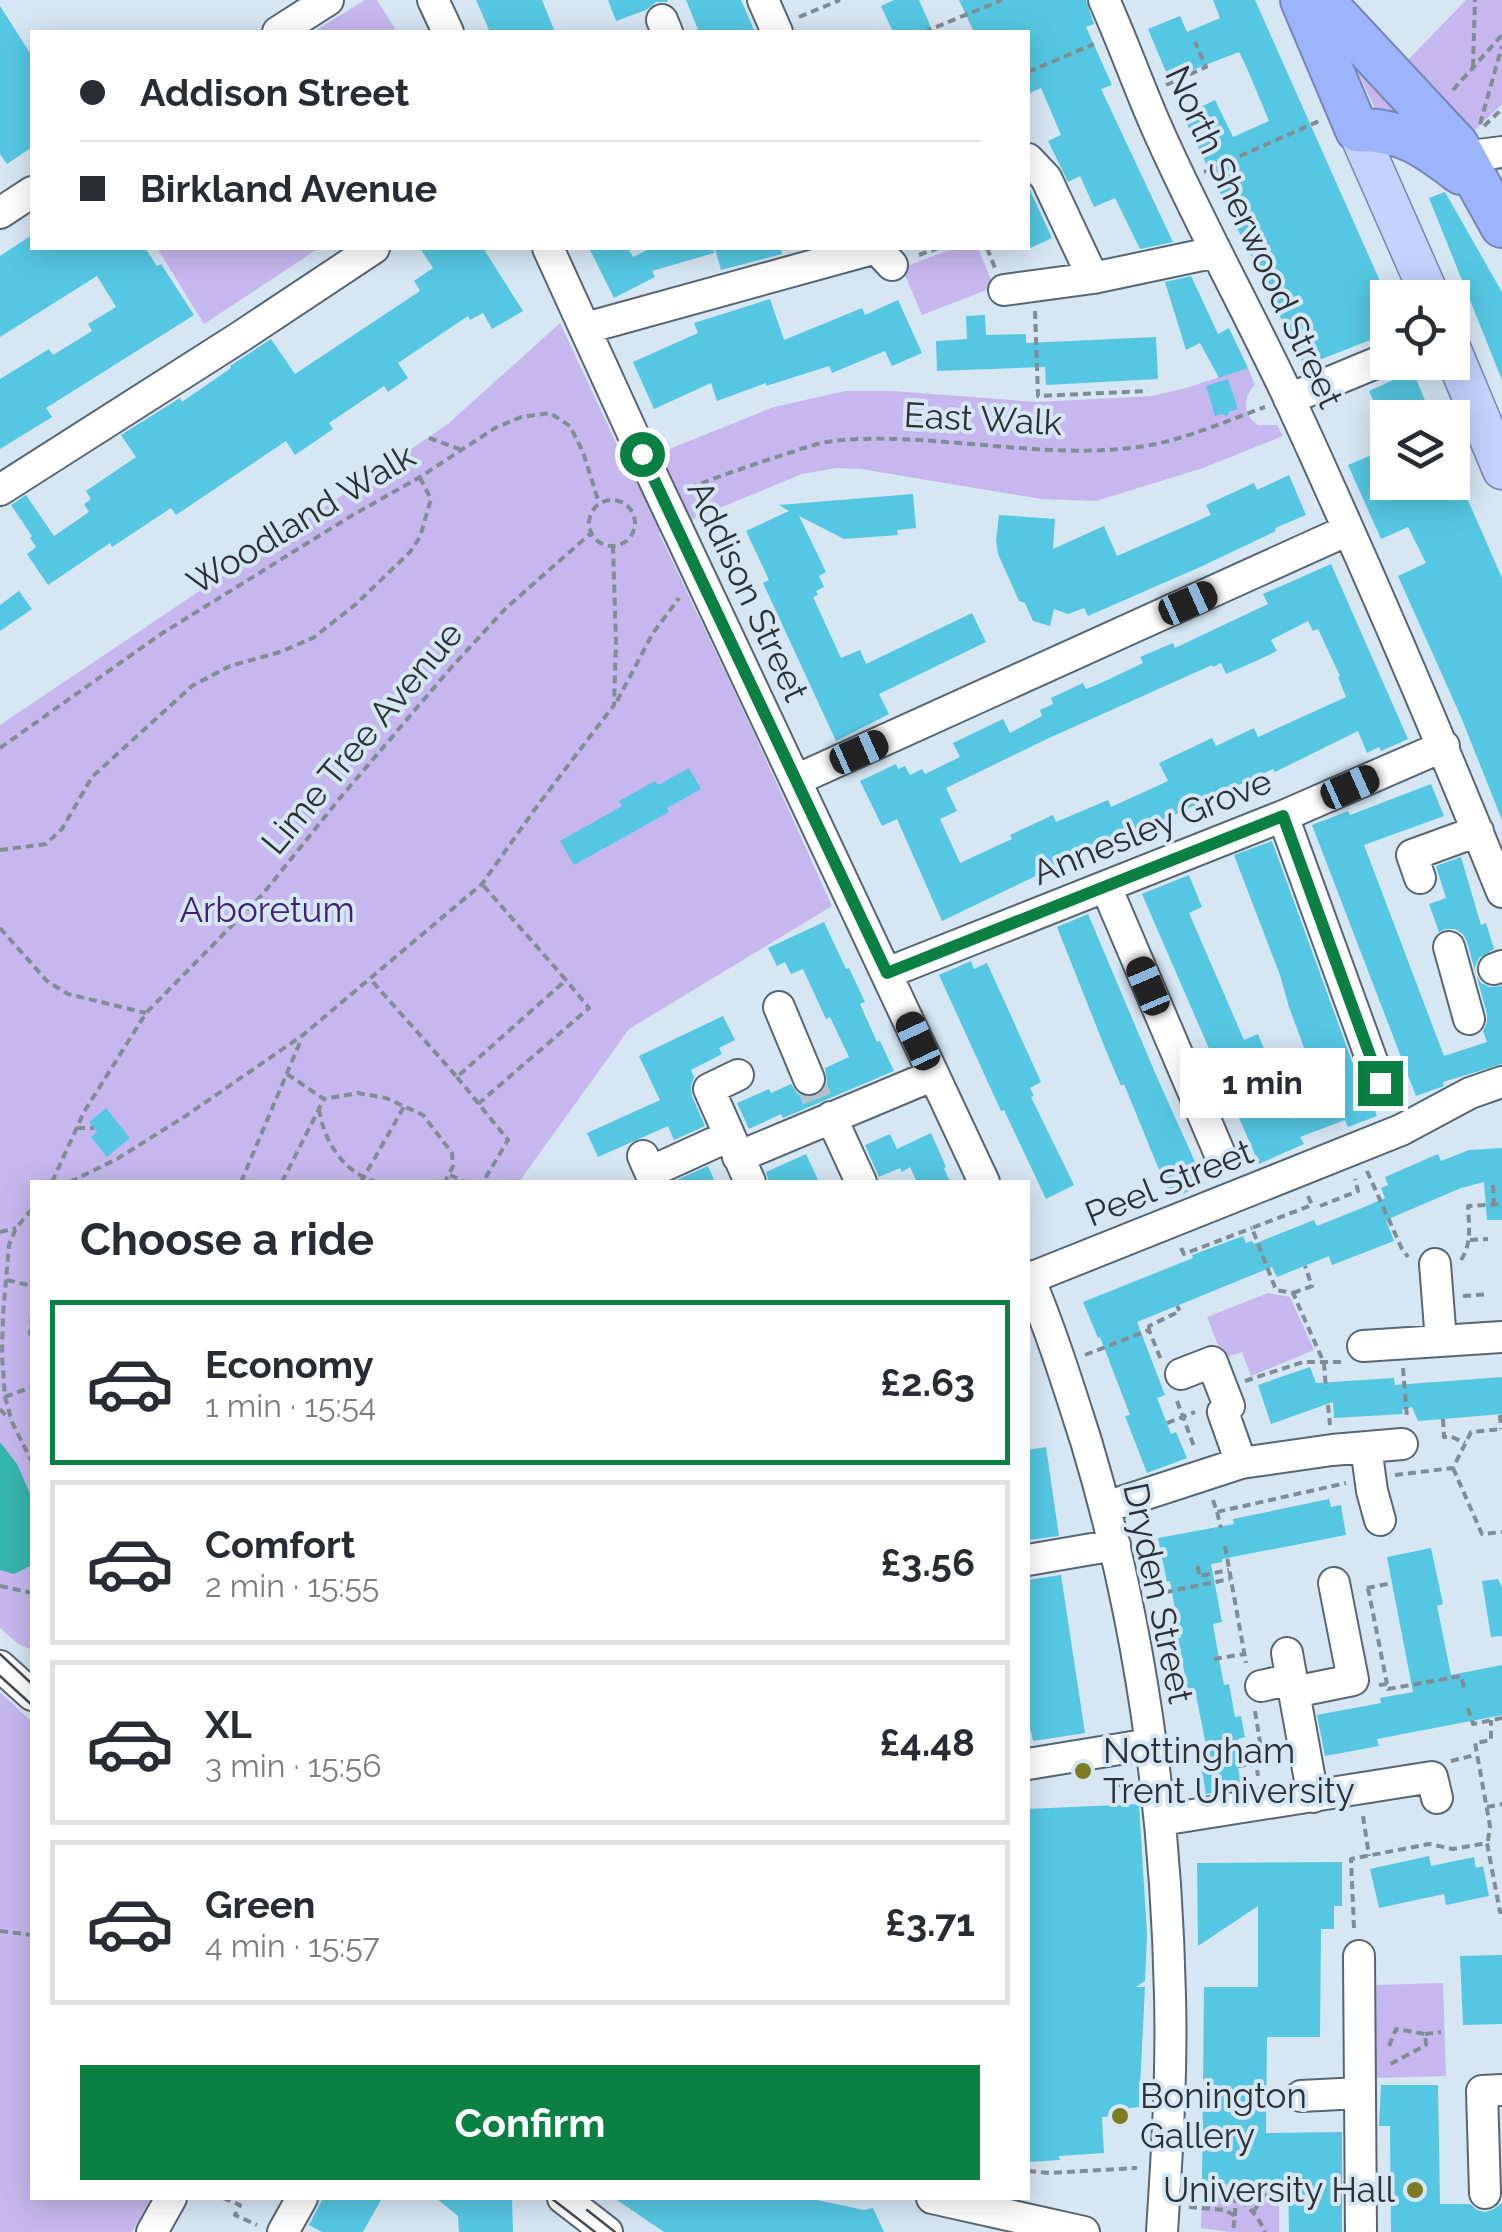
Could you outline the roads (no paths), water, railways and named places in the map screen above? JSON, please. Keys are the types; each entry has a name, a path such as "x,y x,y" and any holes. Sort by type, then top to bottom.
{"highway":[{"path":"1302,0 1353,119 1432,151 1480,157"},
{"path":"1322,0 1444,130 1480,157 1502,226"}],"main road":[{"path":"1353,119 1423,280"},
{"path":"1464,380 1502,470"}],"street":[{"path":"282,30 328,0"},
{"path":"433,0 447,30"},
{"name":"North Sherwood Street","path":"1104,0 1182,182 1289,399 1348,530 1444,746 1502,892"},
{"path":"1030,161 1046,178 1092,278"},
{"path":"0,213 30,193"},
{"path":"0,490 371,250"},
{"name":"Addison Street","path":"549,250 983,1180"},
{"path":"1019,288 1092,278 1216,252"},
{"path":"586,328 884,256"},
{"path":"1289,399 1370,365"},
{"path":"796,780 1348,530"},
{"name":"Annesley Grove","path":"887,973 1283,816 1444,746"},
{"path":"1283,816 1380,1083"},
{"path":"1420,878 1412,855 1478,831"},
{"path":"1106,887 1219,1152"},
{"path":"1449,947 1482,973 1469,1018"},
{"path":"779,1007 821,1104 861,1180"},
{"path":"643,1156 650,1172 738,1157 821,1104 934,1074"},
{"path":"738,1075 710,1088 738,1157"},
{"name":"Peel Street","path":"1030,1277 1299,1172 1359,1162 1402,1130 1470,1093 1502,1082"},
{"path":"1435,1263 1453,1340"},
{"name":"Dryden Street","path":"1030,1283 1062,1364 1106,1507 1150,1744 1162,1835 1170,1999 1164,2199"},
{"path":"1363,1346 1502,1337"},
{"path":"1174,1380 1212,1362 1229,1406 1223,1412 1241,1463"},
{"path":"1106,1507 1241,1463 1402,1444"},
{"path":"1366,1447 1380,1520"},
{"path":"1030,1560 1115,1545"},
{"path":"1254,1687 1291,1675 1353,1680 1334,1583"},
{"path":"0,1666 30,1694"},
{"path":"1291,1675 1314,1797"},
{"path":"1030,1764 1150,1744"},
{"path":"1162,1835 1264,1805 1432,1777 1437,1798"},
{"path":"1359,1956 1360,2232"},
{"path":"1486,2194 1482,2091 1502,2090"},
{"path":"1301,2096 1360,2093"},
{"path":"152,2232 169,2200"},
{"path":"266,2228 300,2200"},
{"path":"566,2200 607,2232"},
{"path":"938,2200 1019,2225 1084,2232"}],"tunnel":[{"path":"809,1079 817,1099"}],"tram line":[{"path":"0,1654 30,1682"},
{"path":"0,1676 30,1703"},
{"path":"554,2200 595,2232"},
{"path":"587,2210 615,2232"}],"place":[{"name":"Nottingham Trent University","path":"1083,1771"},
{"name":"Bonington Gallery","path":"1120,2116"},
{"name":"University Hall","path":"1415,2190"}],"park label":[{"name":"Arboretum","path":"267,910"}]}
